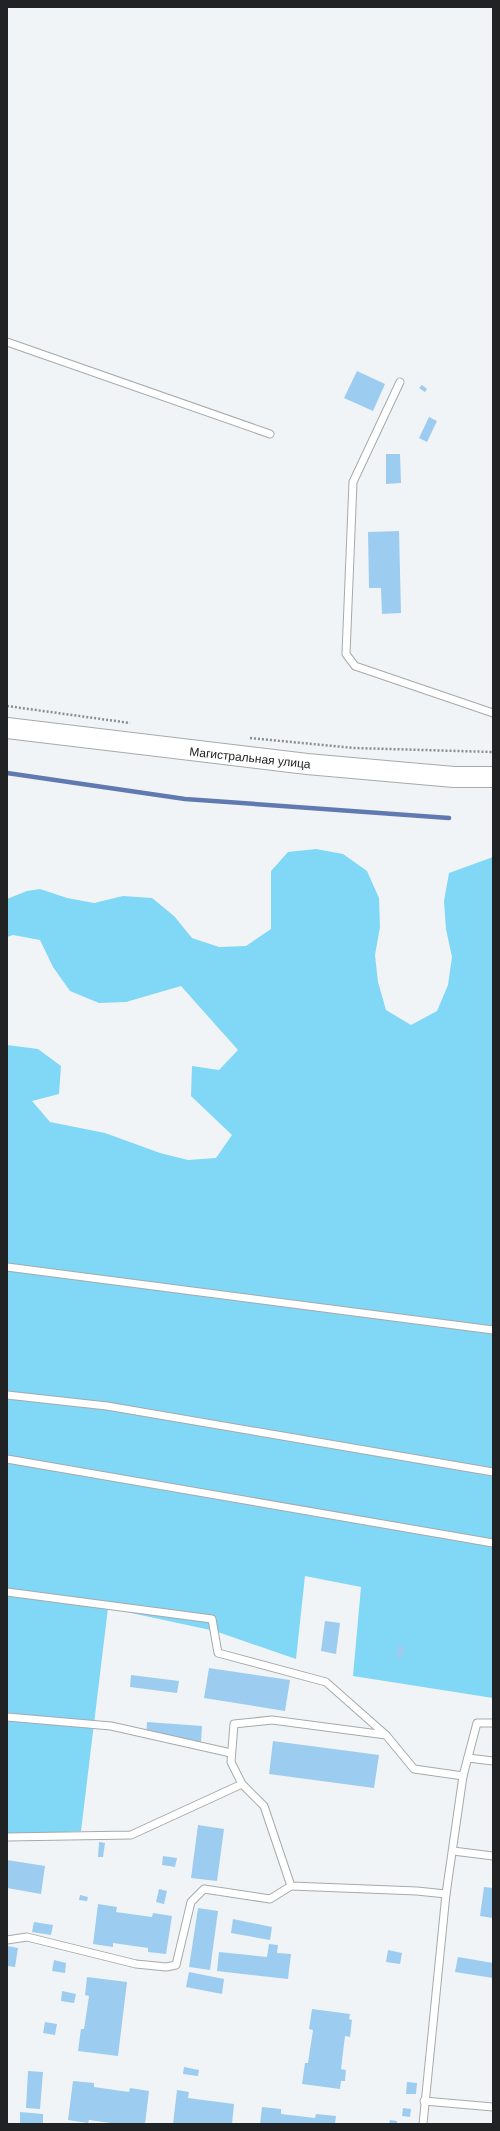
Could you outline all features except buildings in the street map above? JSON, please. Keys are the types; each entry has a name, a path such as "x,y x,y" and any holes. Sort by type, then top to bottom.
{"main road":[{"name":"Магистральная улица","path":"7,728 292,763 454,777 493,777"}],"lane":[{"path":"7,342 270,434"},
{"path":"400,382 354,482 346,654 355,666 493,713"},
{"path":"7,1267 493,1330"},
{"path":"7,1395 107,1406 493,1472"},
{"path":"7,1459 493,1543"},
{"path":"7,1592 212,1619 218,1653 326,1682 386,1735 414,1769 463,1776"},
{"path":"7,1717 111,1726 231,1753"},
{"path":"291,1886 264,1806 242,1784 230,1762 234,1724 272,1720 386,1735"},
{"path":"423,2124 424,2100 446,1894 463,1776 477,1723 493,1723"},
{"path":"468,1758 493,1761"},
{"path":"7,1837 131,1835 242,1784"},
{"path":"453,1850 493,1856"},
{"path":"7,1940 26,1937 136,1964 166,1966 176,1965 191,1902 204,1889 270,1899 291,1886 417,1891 446,1894"},
{"path":"424,2100 493,2107"}],"path":[{"path":"7,706 132,724"},
{"path":"248,738 354,748 493,752"}],"shaded area":[{"path":"316,849 343,854 367,871 379,898 380,927 375,955 378,982 386,1010 411,1025 437,1011 448,985 452,957 446,929 444,901 449,873 493,857 493,1698 353,1676 361,1587 305,1576 296,1659 215,1631 108,1608 81,1831 7,1836 7,1045 38,1049 61,1066 59,1094 32,1101 50,1122 105,1133 160,1153 188,1160 216,1158 232,1135 191,1096 192,1066 219,1070 238,1050 181,986 126,1002 99,1003 70,991 53,967 40,940 13,935 7,937 7,899 27,891 40,889 67,898 94,903 123,896 152,898 174,916 192,938 219,947 246,946 271,929 271,871 288,852"}],"waterway":[{"path":"7,773 185,799 449,818"}]}
